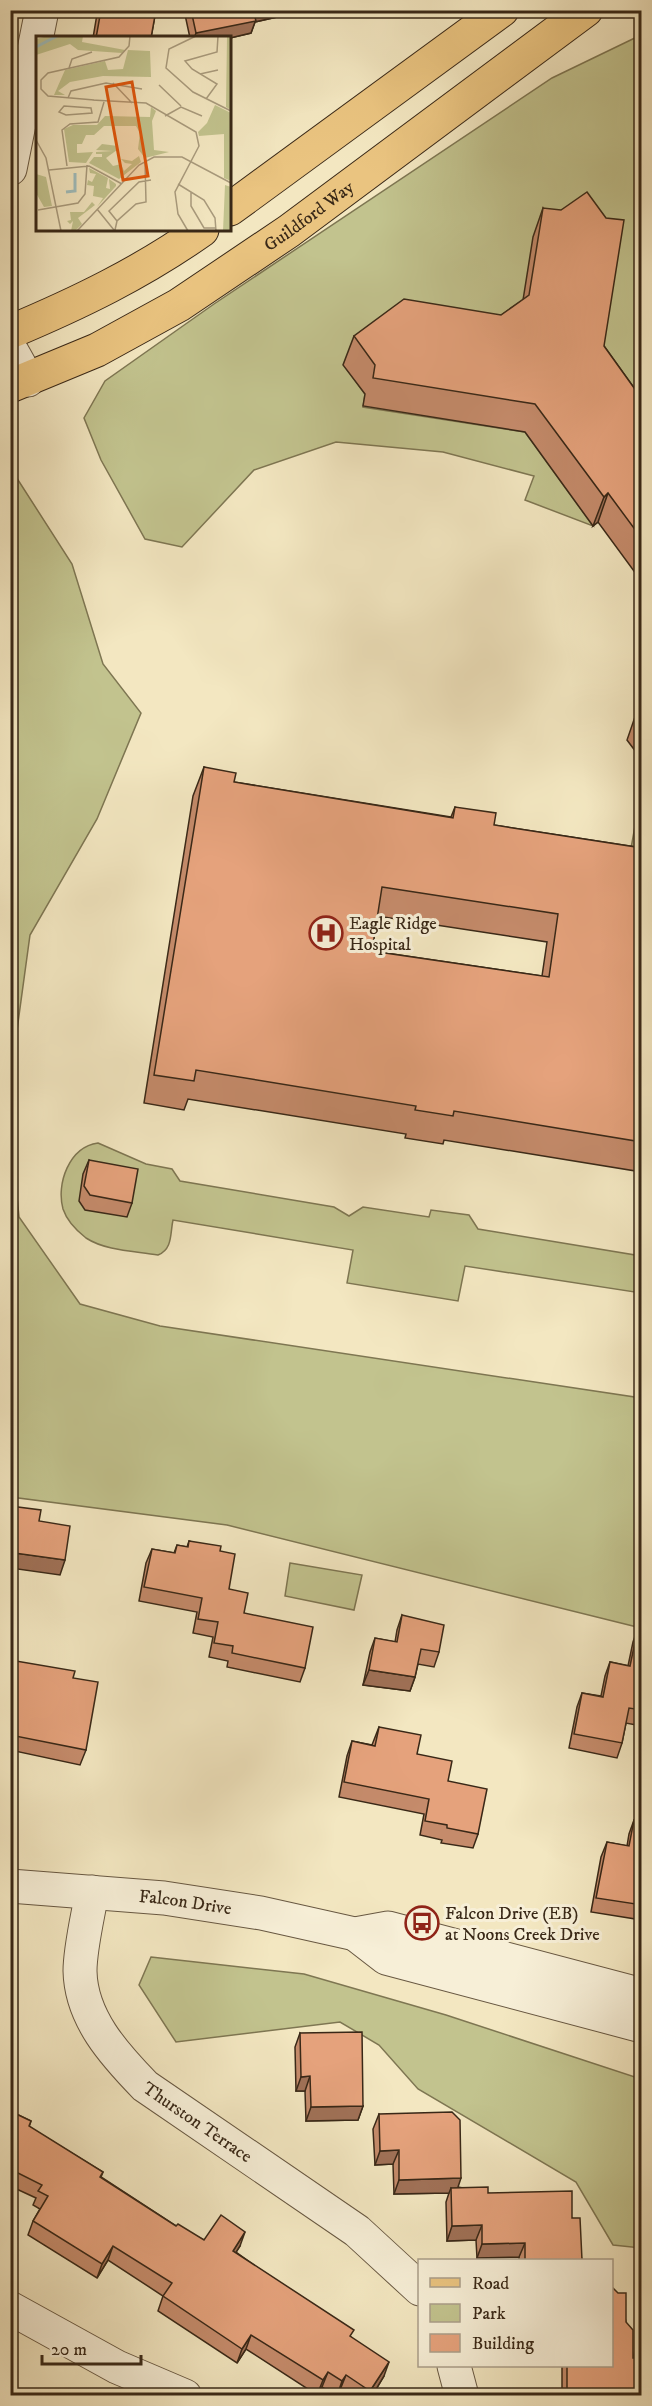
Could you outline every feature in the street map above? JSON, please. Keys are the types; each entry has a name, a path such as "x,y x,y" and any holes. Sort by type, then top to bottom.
{"main road":[{"path":"231,208 502,10"},
{"name":"Guildford Way","path":"19,383 98,350 179,305 289,231 586,10"},
{"path":"10,332 82,302 163,257 201,231"}],"street":[{"path":"37,36 42,10"},
{"path":"10,169 36,40"},
{"path":"10,348 19,383"},
{"name":"Falcon Drive","path":"10,1886 164,1898 261,1913 355,1934 387,1928 642,1995"},
{"name":"Thurston Terrace","path":"92,1892 80,1971 83,1990 85,2000 100,2033 120,2060 145,2086 357,2231 418,2287"},
{"name":"Falcon Drive","path":"355,1934 386,1958 642,2026"},
{"path":"10,2308 117,2367 185,2396"},
{"path":"454,2367 462,2396"}],"green space":[{"path":"641,35 641,393 619,411 519,323 344,365 365,394 363,407 525,432 593,526 525,500 534,476 443,452 336,442 254,470 182,547 145,539 101,460 84,418 105,381 214,304 552,78"},
{"path":"11,469 72,564 103,664 141,713 97,819 30,935 11,1074"},
{"path":"641,793 641,879 626,876"},
{"path":"10,1126 19,1217 80,1304 160,1326 641,1398 641,1628 227,1525 11,1497"},
{"path":"98,1143 146,1164 172,1169 180,1181 334,1207 349,1216 363,1207 429,1217 431,1210 469,1215 478,1229 641,1256 641,1293 465,1266 458,1301 347,1283 353,1250 173,1220 169,1245 158,1255 102,1246 79,1232 65,1213 61,1199 63,1178 72,1159 79,1151"},
{"path":"290,1563 362,1575 354,1610 285,1596"},
{"path":"151,1957 304,1974 446,2015 641,2079 641,2248 613,2245 576,2182 418,2089 379,2045 340,2022 176,2042 139,1985"}],"building":[{"path":"101,10 156,10 151,36 96,36"},
{"path":"191,10 253,10 256,21 196,33"},
{"path":"587,192 606,218 624,220 604,346 642,399 642,539 608,493 604,497 535,404 373,378 375,365 354,336 404,299 501,315 529,295 543,208 561,210"},
{"name":"Eagle Ridge Hospital","path":"204,767 236,773 234,782 453,818 455,807 496,813 494,825 642,848 642,1142 454,1111 453,1116 415,1110 416,1106 196,1070 194,1081 154,1075","holes":["382,887 558,914 549,977 372,951"]},
{"path":"89,1160 138,1169 132,1203 90,1195 84,1186"},
{"path":"10,1506 41,1510 39,1521 70,1526 65,1560 15,1553 13,1563 10,1562"},
{"path":"189,1541 221,1546 220,1551 235,1554 229,1589 248,1593 244,1613 313,1627 305,1668 232,1653 233,1646 214,1643 218,1622 198,1619 202,1598 144,1587 152,1549 175,1553 177,1545 188,1547"},
{"path":"402,1615 444,1625 439,1652 421,1649 415,1677 369,1670 375,1638 397,1642"},
{"path":"638,1628 642,1628 642,1710 629,1708 622,1743 574,1734 582,1693 603,1697 610,1662 630,1666"},
{"path":"10,1660 75,1671 73,1678 98,1682 86,1750 10,1735"},
{"path":"379,1727 421,1735 417,1754 452,1761 448,1781 487,1789 478,1834 425,1821 429,1799 344,1782 352,1741 375,1746"},
{"path":"634,1820 642,1821 642,1905 596,1898 607,1842 629,1846"},
{"path":"362,2032 363,2106 311,2107 310,2076 301,2077 300,2033"},
{"path":"10,2111 31,2121 29,2126 103,2172 100,2177 176,2226 178,2224 204,2240 221,2215 245,2232 233,2251 354,2330 350,2336 389,2362 370,2391 346,2375 342,2381 328,2372 323,2380 251,2335 242,2349 163,2296 172,2283 113,2246 102,2264 33,2221 48,2196 38,2191 42,2185 10,2169"},
{"path":"452,2112 460,2120 461,2178 399,2180 399,2150 380,2151 379,2114"},
{"path":"488,2187 488,2193 572,2191 572,2218 580,2218 582,2259 525,2259 525,2243 482,2244 482,2225 452,2226 451,2188"},
{"path":"613,2288 618,2293 626,2293 626,2322 633,2330 633,2358 642,2358 642,2396 567,2396 567,2367 613,2367"}],"place":[{"name":"Eagle Ridge Hospital","path":"326,933"},
{"name":"Falcon Drive (EB) at Noons Creek Drive","path":"422,1923"}]}
